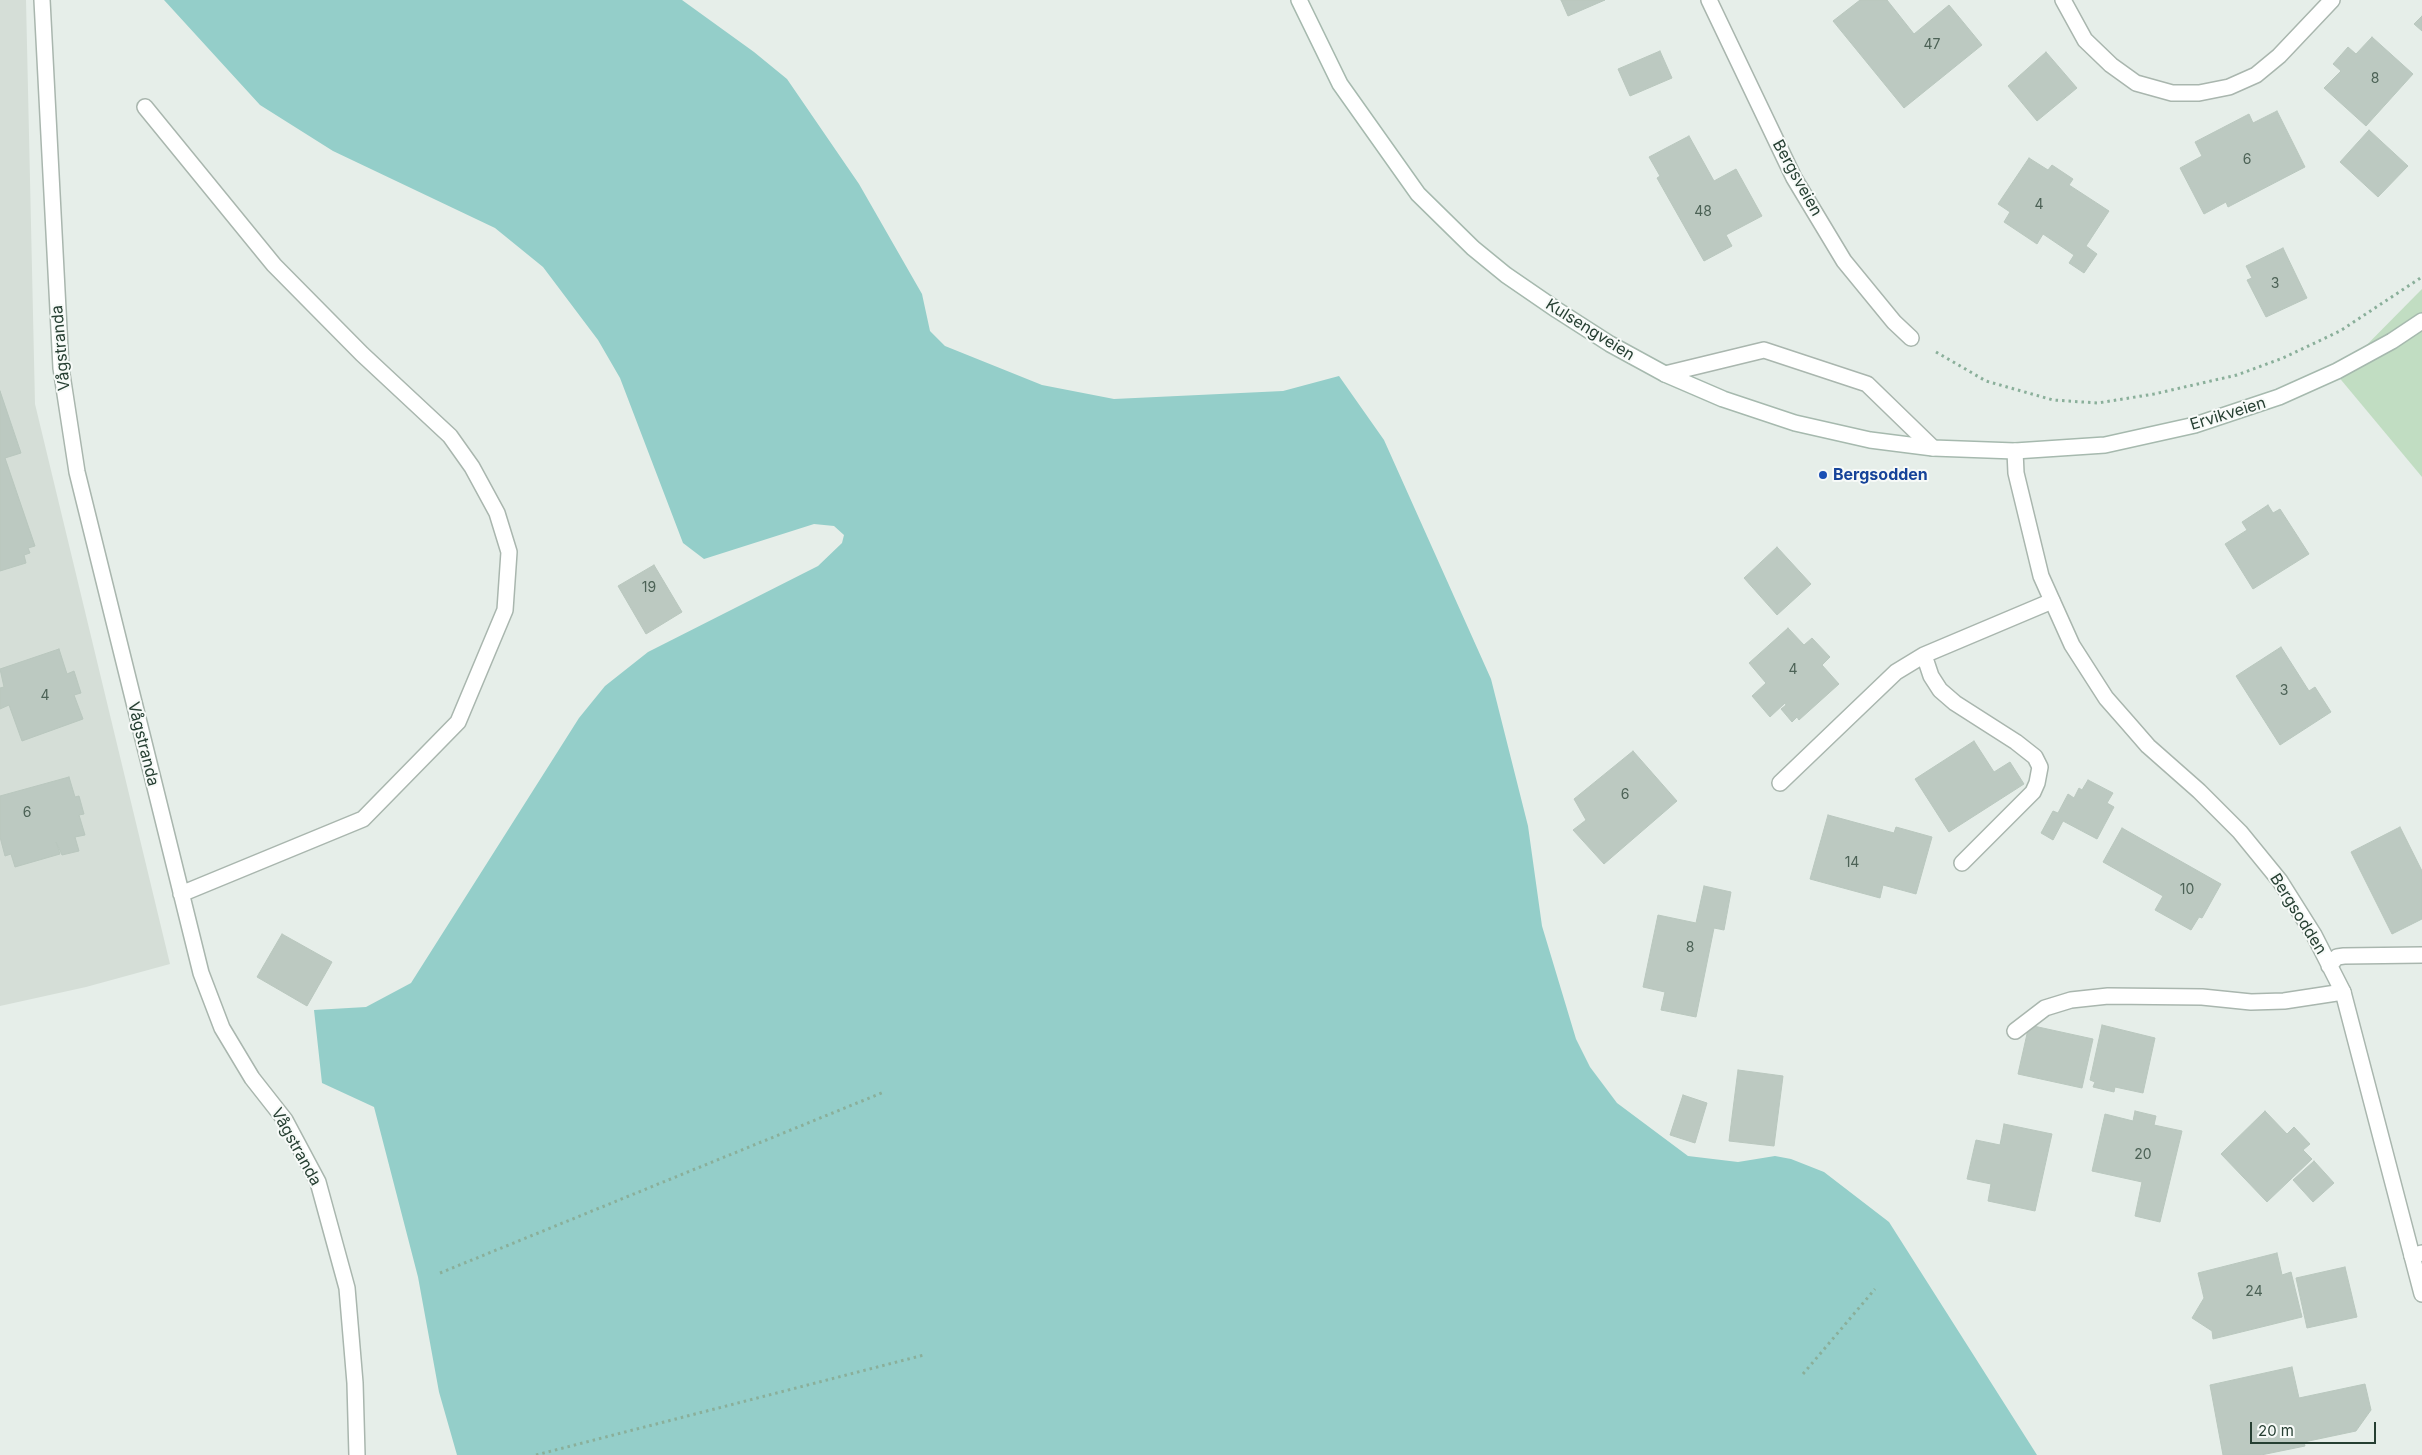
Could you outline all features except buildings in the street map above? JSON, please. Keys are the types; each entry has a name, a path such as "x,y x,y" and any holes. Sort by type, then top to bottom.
{"street":[{"name":"Vågstranda","path":"42,0 61,368 77,472 201,973 222,1028 252,1078 285,1120 318,1182 347,1288 355,1383 357,1455"},
{"name":"Kulsengveien","path":"1299,0 1340,84 1418,194 1473,248 1506,275 1610,344 1665,374 1724,400 1795,423 1870,440 1933,448 2015,451"},
{"name":"Bergsveien","path":"1709,0 1794,178 1844,261 1894,322 1911,338"},
{"path":"2062,0 2085,40 2111,65 2136,83 2172,93 2199,92 2229,87 2256,75 2279,56 2332,0"},
{"path":"145,107 274,265 362,354 450,436 472,467 497,513 509,552 505,610 458,722 363,819 181,894"},
{"name":"Ervikveien","path":"2015,451 2105,444 2196,425 2244,410 2337,371 2392,341 2422,321"},
{"path":"1665,374 1764,350 1867,384 1933,448"},
{"name":"Bergsodden","path":"2015,451 2016,473 2032,546 2041,576 2072,645 2106,698 2148,746 2199,791 2240,832 2280,881 2314,935 2343,992 2417,1254 2422,1294"},
{"path":"1780,783 1896,672 1924,655 2052,601"},
{"path":"1924,655 1931,676 1940,690 1955,703 2016,742 2035,757 2040,767 2033,792 1962,863"},
{"path":"2329,966 2333,960 2344,956 2422,955"},
{"path":"2015,1031 2045,1008 2071,1000 2108,996 2202,998 2251,1002 2284,1001 2343,992"}],"path":[{"path":"1911,338 1986,381 2053,400 2098,403 2192,386 2237,375 2283,358 2340,331 2422,277"},
{"path":"440,1273 884,1092"},
{"path":"1802,1374 1875,1289"},
{"path":"536,1455 924,1355"}],"shaded area":[{"path":"0,0 26,0 35,404 170,964 86,987 0,1006"}],"green space":[{"path":"2422,289 2422,477 2337,375"}],"water":[{"path":"164,0 682,0 754,52 787,79 859,184 922,294 930,331 945,346 1042,385 1114,399 1283,391 1339,376 1384,440 1491,679 1528,826 1542,926 1576,1039 1590,1067 1617,1103 1688,1156 1738,1162 1775,1156 1791,1159 1824,1172 1889,1222 2037,1455 457,1455 439,1392 418,1277 374,1107 322,1083 314,1010 366,1007 411,983 579,718 605,686 648,652 818,566 842,543 844,535 834,526 814,524 704,559 683,543 620,378 598,340 543,267 495,228 333,151 260,105"}],"place":[{"name":"Bergsodden","path":"1823,475"}]}
